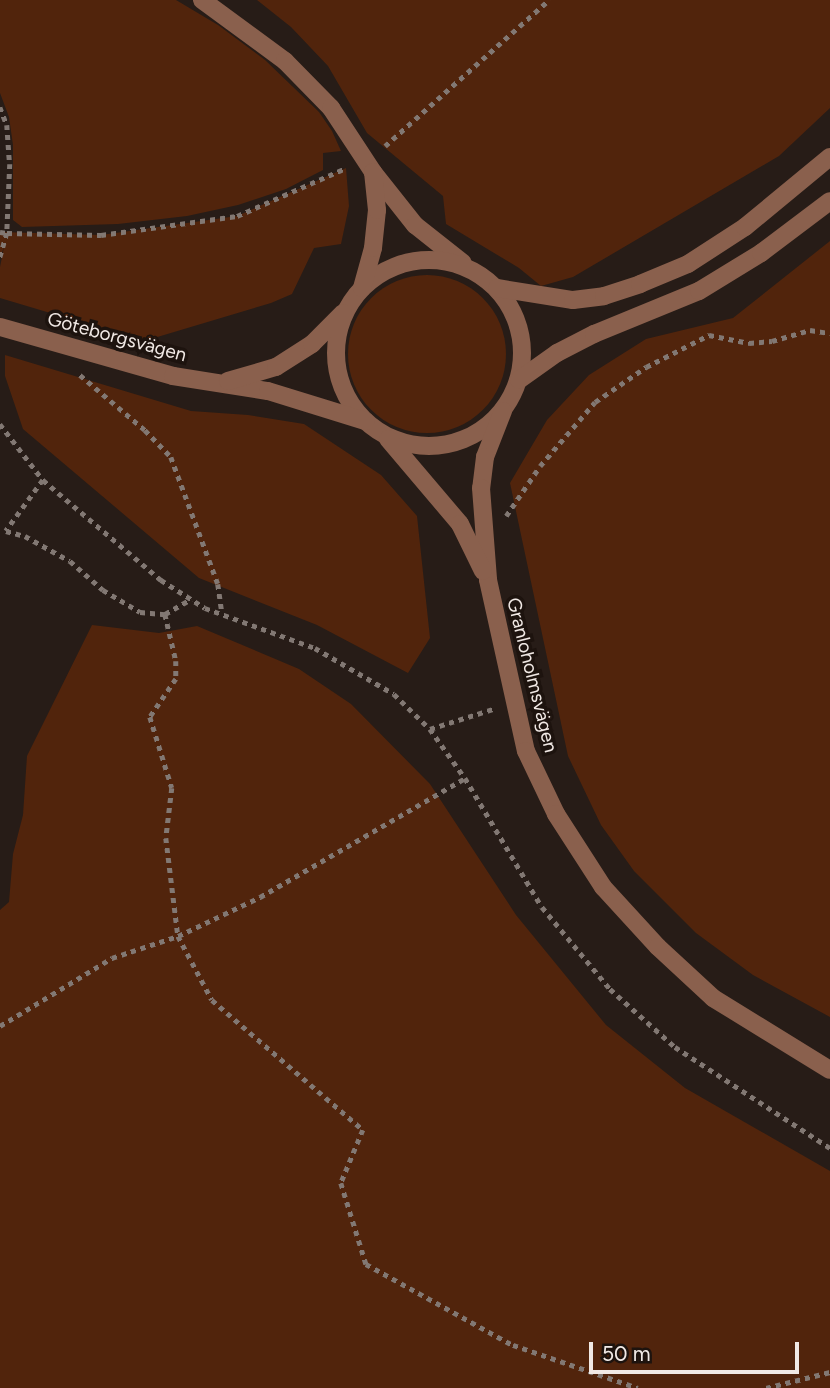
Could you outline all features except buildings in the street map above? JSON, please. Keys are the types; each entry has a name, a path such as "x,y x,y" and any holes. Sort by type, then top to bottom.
{"street":[{"path":"202,0 285,61 331,108 373,172 415,225 497,288 508,302 521,333 523,349 519,380 503,411 480,432 454,443 430,447 411,445 385,436 365,421 348,400 337,367 337,341 346,309 362,288 393,267 418,260 444,261 472,270"},
{"path":"497,288 573,300 604,296 640,284 688,264 745,228 830,157"},
{"path":"362,288 373,248 377,210 373,172"},
{"path":"519,380 557,353 594,334 699,291 761,253 830,201"},
{"name":"Göteborgsvägen","path":"225,382 276,367 312,344 346,309"},
{"name":"Göteborgsvägen","path":"0,327 173,376 225,382 365,421"},
{"name":"Granloholmsvägen","path":"503,411 485,457 481,488 488,580 526,751 556,814 603,887 657,947 713,998 830,1070"},
{"name":"Granloholmsvägen","path":"385,436 460,524 488,580"}],"path":[{"path":"385,146 549,0"},
{"path":"0,107 7,125 10,164 7,233 0,258"},
{"path":"0,232 101,235 237,216 346,168"},
{"path":"485,545 540,466 595,402 646,367 709,335 748,343 772,341 810,330 830,333"},
{"path":"75,372 135,421 171,457 218,584 222,613"},
{"path":"0,424 43,480 161,580 222,613 315,648 394,694 430,729 465,778 542,907 610,989 675,1047 830,1148"},
{"path":"43,480 6,531 25,536 71,562 103,590 140,612 165,614 191,598"},
{"path":"165,614 176,661 176,679 150,717 172,788 166,838 178,936 212,1000 363,1130 341,1183 366,1264 513,1345 638,1388"},
{"path":"430,729 482,710 514,706"},
{"path":"0,1026 112,958 178,936 260,897 465,778"},
{"path":"766,1388 830,1372"}],"shaded area":[{"path":"0,0 176,0 218,25 265,60 319,112 341,151 323,153 323,170 286,189 238,205 187,216 118,224 22,227 13,220 13,145 9,117 0,93"},
{"path":"257,0 830,0 830,108 779,156 573,277 541,286 519,268 446,224 443,196 367,133 328,66 291,27"},
{"path":"346,168 349,206 341,244 314,248 292,294 271,303 144,341 0,298 0,267 4,247 0,258 0,232 101,235 237,216"},
{"path":"830,241 830,1017 753,975 696,933 634,871 601,825 568,756 510,483 547,420 589,375 646,339 733,318"},
{"path":"427,275 457,281 483,298 500,324 506,354 500,384 483,410 457,427 427,433 397,427 371,410 354,384 348,354 354,324 371,298 397,281"},
{"path":"5,355 191,411 248,415 304,424 381,475 417,516 430,638 408,673 317,625 199,578 23,429 5,376"},
{"path":"92,625 159,633 197,626 299,669 351,704 430,784 516,915 606,1025 685,1088 830,1171 830,1388 0,1388 0,910 9,902 13,854 23,815 27,756"}]}
